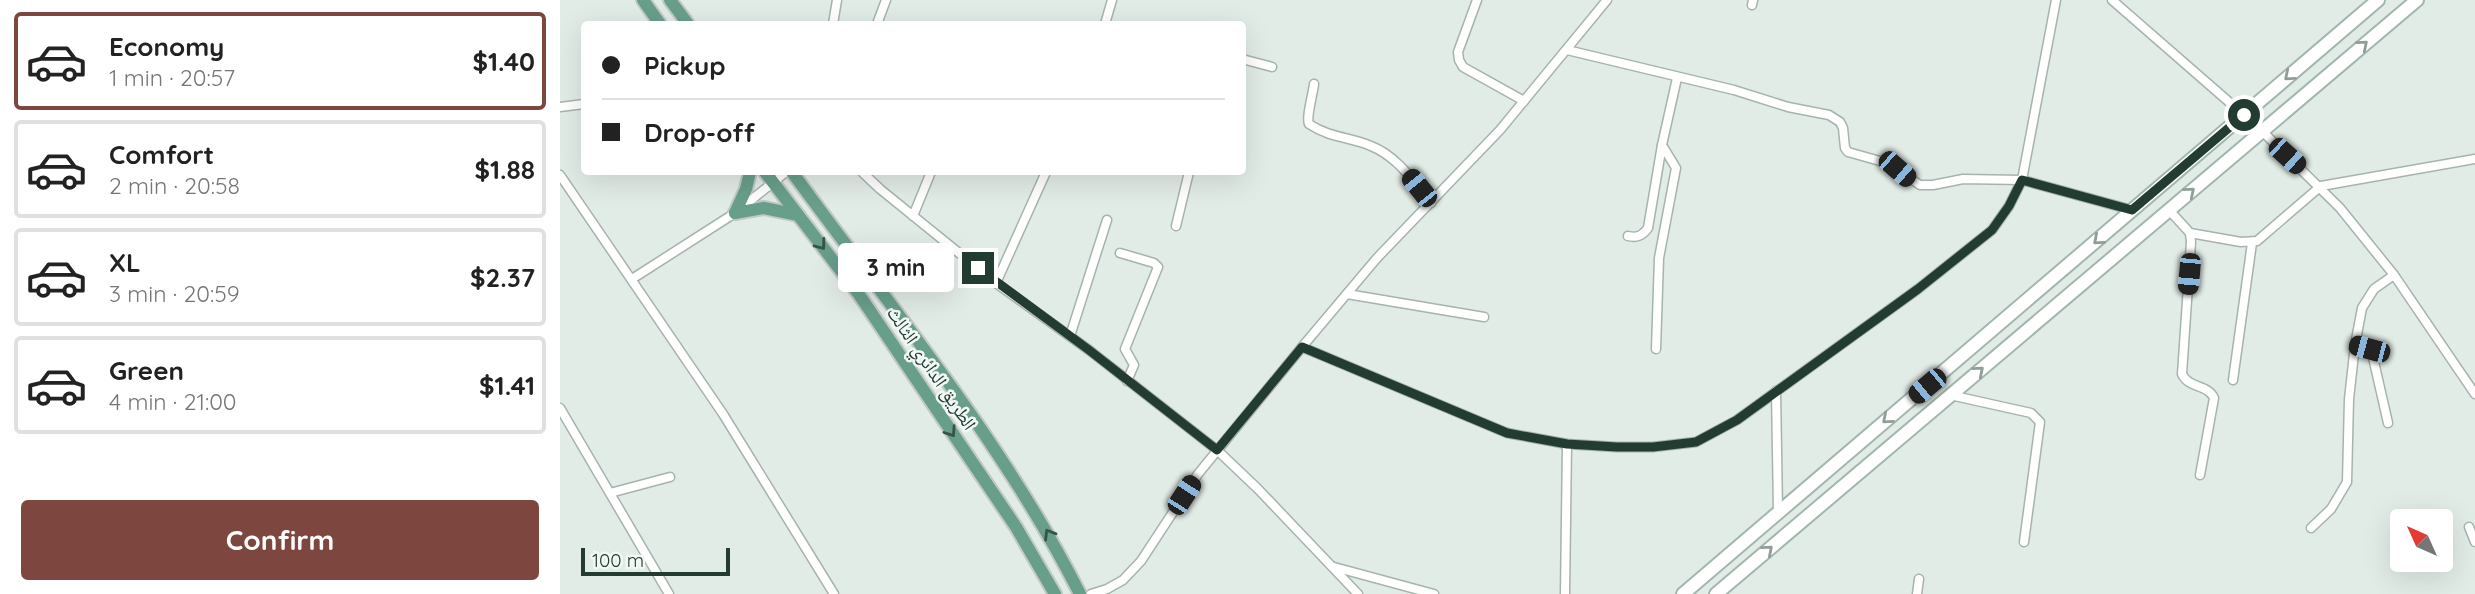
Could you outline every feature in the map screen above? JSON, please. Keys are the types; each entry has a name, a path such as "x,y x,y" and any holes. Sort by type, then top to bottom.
{"main road":[{"path":"643,0 658,21"},
{"path":"670,0 686,21"},
{"path":"1683,594 2378,0"},
{"path":"1716,594 2417,0"},
{"path":"735,213 749,175"},
{"name":"الطريق الدائري الثالث","path":"794,175 986,436 1052,539 1080,594"},
{"name":"الطريق الدائري الثالث","path":"769,177 865,304 1016,527 1049,591"},
{"path":"735,213 764,208 798,215"},
{"path":"1864,439 1879,455"}],"street":[{"path":"834,21 838,0"},
{"path":"878,21 886,0"},
{"path":"1109,21 1112,0"},
{"path":"1477,0 1458,52 1459,60 1470,72 1524,101"},
{"path":"1091,594 1123,580 1141,561 1198,474 1302,347 1377,258 1524,101 1607,0"},
{"path":"1302,347 1507,433 1567,444 1653,447 1696,442 1737,420 1918,289 1992,230 2009,206 2022,180 2056,0"},
{"path":"2112,0 2244,115"},
{"path":"1566,50 1734,90 1835,118 1843,128 1845,148 1849,152 1887,163 1920,185 1963,179 2022,180 2132,210"},
{"path":"1246,60 1272,66"},
{"path":"1628,236 1642,235 1647,228 1677,78"},
{"path":"1314,84 1307,118 1309,124 1339,138 1374,147 1394,160 1431,203"},
{"path":"560,107 581,104"},
{"path":"2262,131 2321,187 2394,275 2475,394"},
{"path":"1656,349 1659,258 1676,168 1662,145"},
{"path":"2169,210 2190,233 2252,243 2265,236 2321,187 2475,159"},
{"path":"560,175 723,414 834,594"},
{"path":"865,175 996,283 1070,336 1217,450 1358,594"},
{"path":"874,175 880,189"},
{"path":"913,216 930,175"},
{"path":"996,283 1045,175"},
{"path":"1176,226 1188,175"},
{"path":"632,279 735,213 769,177"},
{"path":"1070,336 1107,220"},
{"path":"2190,233 2182,374 2186,381 2208,390 2214,398 2200,475"},
{"path":"2233,380 2252,243"},
{"path":"1120,253 1154,262 1158,267 1125,349 1134,365 1127,380"},
{"path":"2311,528 2331,509 2347,482 2349,399 2354,345 2362,308 2366,298 2394,275"},
{"path":"1347,294 1484,317"},
{"path":"2354,345 2369,349 2372,353 2388,423"},
{"path":"1776,391 1778,511"},
{"path":"1950,395 2031,413 2040,422 2024,541"},
{"path":"560,408 669,594"},
{"path":"1565,594 1567,444"},
{"path":"610,493 670,477"},
{"path":"2469,527 2475,542"},
{"path":"1331,566 1434,594"},
{"path":"1917,594 1919,579"}],"route":[{"path":"978,268 1217,450 1302,347 1507,433 1567,444 1617,447 1653,447 1696,442 1737,420 1918,289 1992,230 2009,206 2022,180 2132,210 2244,115"}]}
